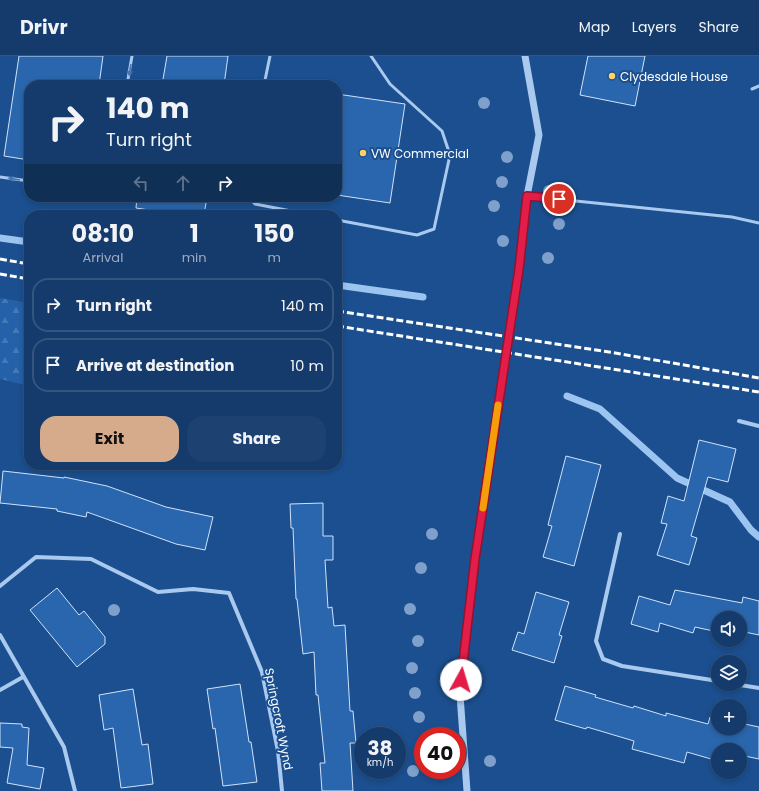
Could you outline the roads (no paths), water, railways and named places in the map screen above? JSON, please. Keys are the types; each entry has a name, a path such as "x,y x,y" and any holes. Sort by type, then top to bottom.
{"street":[{"path":"467,791 460,695 475,559 519,269 527,196 539,135 525,56"},
{"path":"739,421 759,426"},
{"path":"620,534 596,641 603,659 622,666 711,680"},
{"name":"Springcroft Wynd","path":"0,586 36,557 91,559 158,592 193,589 230,593 262,672 278,751 282,791"},
{"path":"0,635 64,747 75,791"},
{"path":"0,690 23,677"},
{"path":"747,686 759,688"}],"lane":[{"path":"128,80 132,56"},
{"path":"265,80 270,56"},
{"path":"342,221 418,235 434,229 450,155 442,131 390,84 371,56"},
{"path":"752,89 759,86"},
{"path":"0,177 24,180"},
{"path":"527,196 732,217 759,223"},
{"path":"254,202 256,204 287,210"}],"waterway":[{"path":"0,238 24,241"},
{"path":"342,286 423,297"},
{"path":"567,396 600,409 677,478 730,502 751,530 759,537"}],"railway":[{"path":"0,259 24,263"},
{"path":"0,274 24,278"},
{"path":"342,312 609,352 759,378"},
{"path":"342,327 759,392"}],"place":[{"name":"Clydesdale House","path":"612,76"},
{"name":"VW Commercial","path":"363,153"}]}
